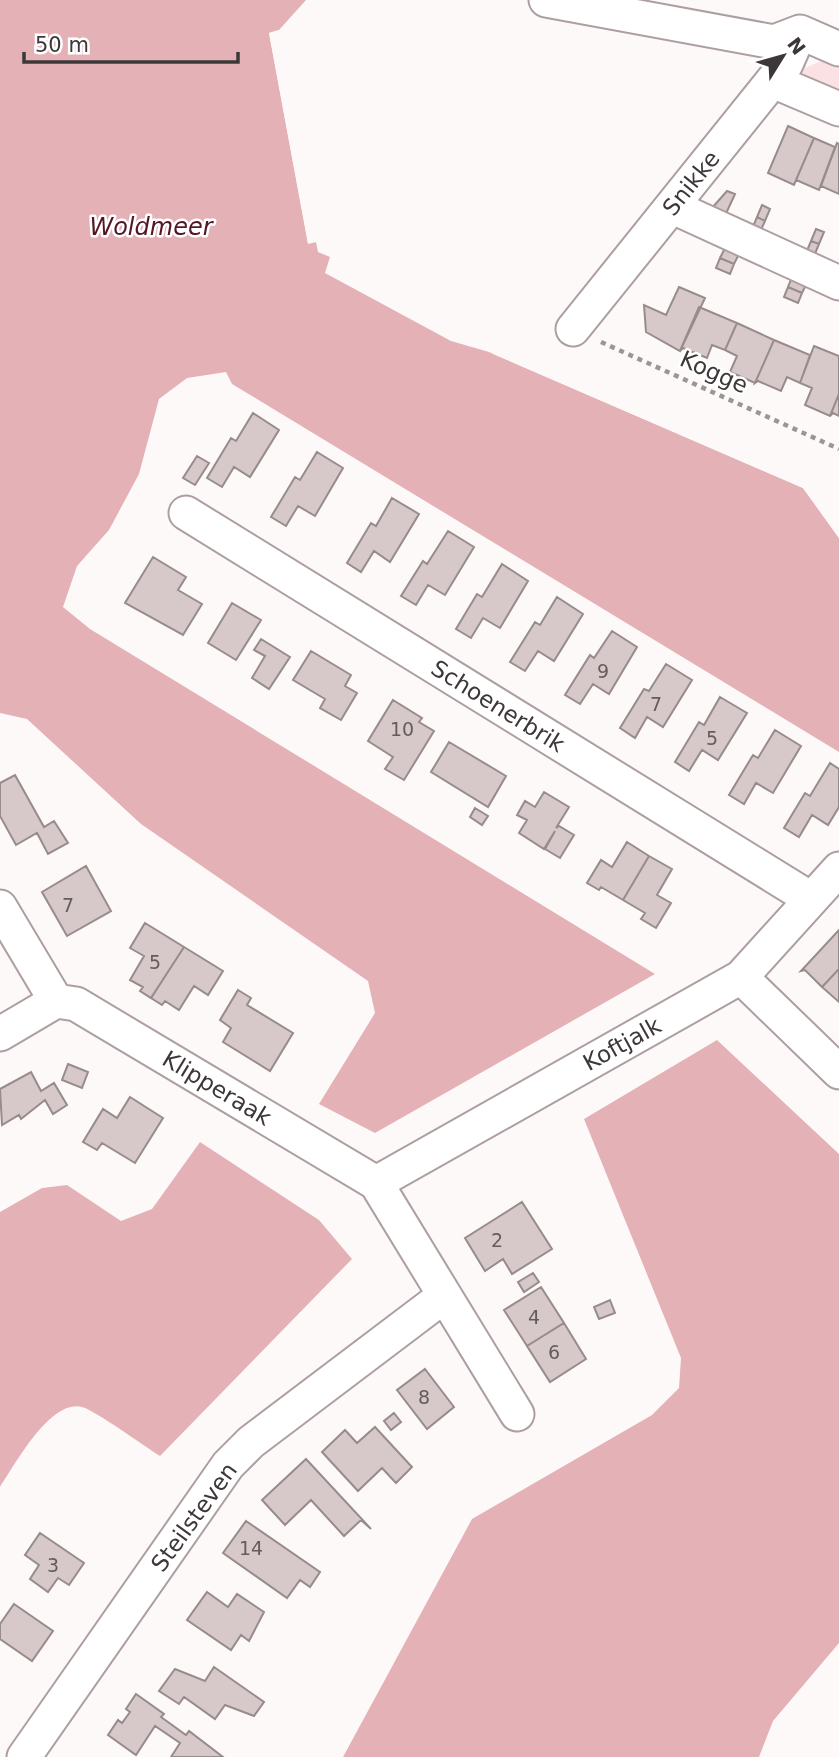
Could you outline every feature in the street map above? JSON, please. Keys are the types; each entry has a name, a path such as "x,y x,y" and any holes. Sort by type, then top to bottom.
{"street":[{"path":"545,0 774,42 800,32 839,49"},
{"name":"Snikke","path":"573,330 786,64 800,32"},
{"path":"773,81 839,109"},
{"path":"673,206 839,284"},
{"name":"Schoenerbrik","path":"186,513 811,899"},
{"name":"Koftjalk","path":"376,1183 741,977 839,869"},
{"path":"0,907 56,1001 0,1034"},
{"path":"741,977 839,1072"},
{"name":"Klipperaak","path":"56,1001 76,1004 376,1183"},
{"path":"376,1183 517,1414"},
{"name":"Steilsteven","path":"24,1757 228,1465 251,1442 444,1296"}],"path":[{"name":"Kogge","path":"573,330 836,445 839,449"}],"shaded area":[{"path":"821,61 839,65 839,99 805,83 802,74 805,68"}],"water":[{"name":"Woldmeer","path":"0,0 306,0 279,30 269,33 308,243 316,242 318,252 330,257 325,273 451,341 489,352 803,488 839,538 839,752 232,384 226,372 187,378 159,399 139,474 109,530 77,566 63,607 90,629 655,974 375,1133 319,1104 375,1013 368,981 141,824 27,719 0,713"},
{"path":"717,1040 839,1154 839,1643 773,1721 759,1757 343,1757 472,1519 652,1415 679,1388 681,1358 584,1119"},
{"path":"200,1142 319,1220 352,1259 160,1456 89,1410 70,1407 46,1423 24,1450 0,1487 0,1212 42,1188 67,1185 121,1221 152,1209"}],"pier":[{"path":"279,30 280,34 273,35 311,239 316,238 316,242 308,244 269,33"},
{"path":"494,351 805,485 839,532 839,538 803,488 493,354"}],"building":[{"path":"788,126 814,138 794,185 768,173"},
{"path":"814,138 835,147 819,190 796,180"},
{"path":"837,143 839,144 839,194 821,186"},
{"path":"727,191 735,194 724,218 712,208"},
{"path":"762,205 770,209 765,221 757,217"},
{"path":"757,217 765,221 760,232 752,229"},
{"path":"816,229 824,232 819,244 811,241"},
{"path":"811,241 819,244 814,256 806,253"},
{"path":"725,248 739,254 734,264 720,258"},
{"path":"720,258 734,264 730,274 716,268"},
{"path":"792,277 807,283 802,293 788,287"},
{"path":"679,287 705,298 680,351 646,332 644,305 666,315"},
{"path":"788,287 802,293 798,303 784,297"},
{"path":"699,307 737,323 725,350 712,345 707,358 683,348 680,351"},
{"path":"737,323 774,340 755,383 730,372 737,356 725,350"},
{"path":"774,340 810,355 800,383 787,377 781,391 758,381 755,383"},
{"path":"814,346 839,356 839,394 830,416 805,405 812,388 800,383"},
{"path":"839,394 839,416 833,413 830,416"},
{"path":"253,413 279,430 250,477 234,467 222,487 207,478 231,438 236,441"},
{"path":"317,452 343,468 315,516 298,506 286,526 271,517 295,477 300,480"},
{"path":"197,456 209,463 195,485 183,478"},
{"path":"392,498 419,514 390,562 374,551 361,572 347,563 371,523 376,526"},
{"path":"448,531 474,547 445,595 428,585 416,605 401,596 423,561 427,564"},
{"path":"153,557 186,577 178,590 202,604 183,635 125,603"},
{"path":"502,564 528,581 500,628 483,618 471,638 456,629 477,594 482,597"},
{"path":"557,597 583,614 554,661 538,651 525,671 510,662 535,622 540,625"},
{"path":"232,603 261,620 236,660 208,643"},
{"path":"612,631 637,647 609,694 593,684 580,704 565,695 590,655 594,658"},
{"path":"261,639 290,657 269,689 252,678 265,656 254,650"},
{"path":"311,651 351,675 345,686 357,693 341,720 320,708 325,699 293,680"},
{"path":"666,664 692,680 663,727 647,717 635,738 620,728 644,689 649,691"},
{"path":"720,697 747,713 718,760 702,750 689,771 675,762 699,722 704,725"},
{"path":"393,700 422,718 419,722 434,731 404,780 385,769 393,757 368,741"},
{"path":"775,730 801,746 773,793 756,783 744,804 729,795 753,755 758,758"},
{"path":"449,742 506,776 488,807 431,772"},
{"path":"830,763 839,769 839,807 828,825 812,815 799,837 784,828 805,793 810,796"},
{"path":"15,775 44,827 54,821 68,843 48,854 37,833 16,845 0,816 0,783"},
{"path":"544,792 569,807 556,828 559,826 574,835 560,858 545,849 555,831 544,849 519,833 527,820 517,815 525,801 535,807"},
{"path":"475,808 488,816 482,825 470,817"},
{"path":"627,842 649,856 623,900 601,887 599,890 587,883 601,860 612,867"},
{"path":"649,856 672,869 657,895 671,903 656,928 641,919 645,913 623,900"},
{"path":"86,866 111,911 67,936 42,892"},
{"path":"145,923 184,947 151,998 140,991 143,987 130,980 144,956 130,948"},
{"path":"839,930 839,969 822,987 805,970 801,971"},
{"path":"184,947 223,971 208,995 194,986 179,1010 165,1001 162,1005 151,998"},
{"path":"839,969 839,1002 822,987"},
{"path":"238,990 251,998 247,1005 293,1033 270,1071 223,1042 231,1028 220,1020"},
{"path":"68,1064 88,1072 82,1088 62,1080"},
{"path":"31,1072 41,1091 54,1083 67,1105 53,1114 45,1100 21,1119 19,1115 2,1125 0,1089"},
{"path":"130,1097 163,1118 135,1163 102,1143 97,1150 83,1142 103,1109 117,1118"},
{"path":"522,1202 552,1249 512,1274 503,1259 485,1271 465,1238"},
{"path":"533,1273 539,1282 524,1292 518,1282"},
{"path":"541,1287 564,1323 527,1346 504,1310"},
{"path":"610,1300 615,1313 599,1319 594,1307"},
{"path":"564,1323 586,1359 550,1382 527,1346"},
{"path":"425,1369 454,1407 427,1429 397,1390"},
{"path":"394,1413 401,1422 391,1430 384,1421"},
{"path":"375,1427 412,1467 396,1483 382,1468 358,1491 322,1452 345,1430 357,1443"},
{"path":"306,1459 371,1529 361,1520 344,1536 311,1500 285,1525 262,1500"},
{"path":"246,1521 320,1572 310,1587 300,1580 287,1598 223,1553"},
{"path":"40,1533 84,1563 69,1585 58,1578 48,1592 30,1579 39,1565 25,1555"},
{"path":"207,1592 228,1607 237,1594 264,1612 249,1641 241,1635 231,1650 187,1620"},
{"path":"14,1604 53,1631 32,1661 0,1639 0,1624"},
{"path":"214,1667 264,1702 254,1716 225,1705 215,1719 184,1697 179,1704 159,1691 175,1669 205,1681"},
{"path":"136,1694 164,1714 161,1717 186,1735 189,1731 223,1757 171,1757 180,1743 155,1726 136,1755 108,1735 118,1720 122,1723 130,1712 126,1709"}]}
